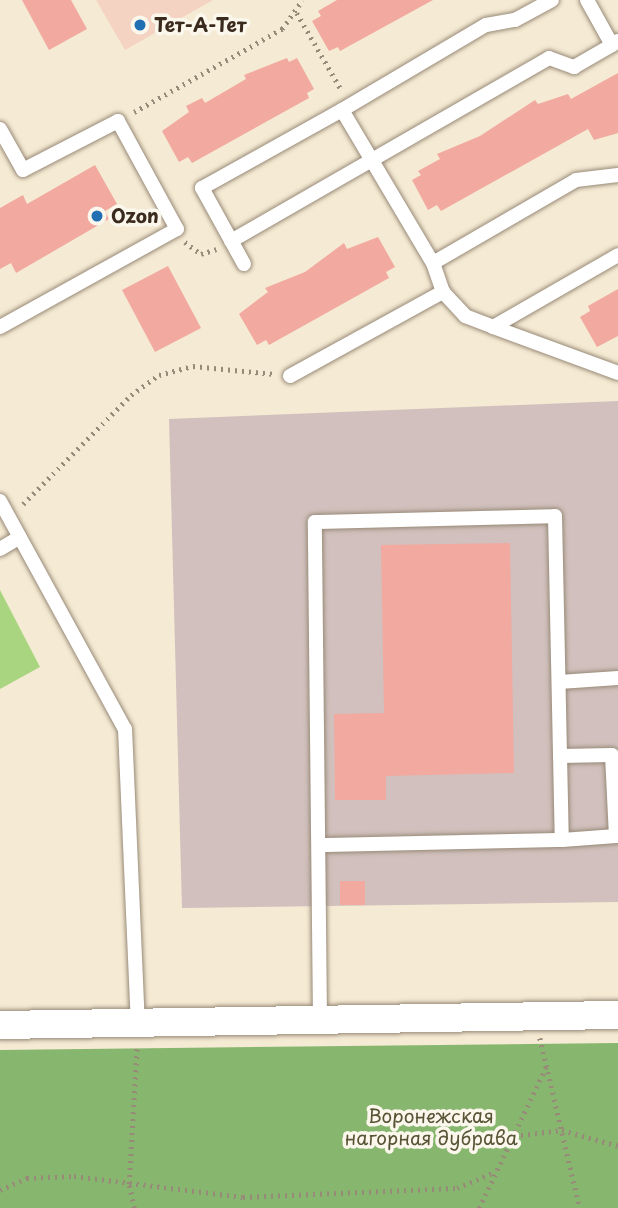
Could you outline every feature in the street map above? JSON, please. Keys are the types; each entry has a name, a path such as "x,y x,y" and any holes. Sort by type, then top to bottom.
{"street":[{"path":"0,1025 618,1015"}],"lane":[{"path":"244,264 202,188 486,25 515,20 552,0"},
{"path":"231,240 549,58 573,67 615,43 587,0"},
{"path":"346,107 371,159 433,263 443,292 465,316 618,373"},
{"path":"0,129 23,170 118,121 177,229 0,327"},
{"path":"433,263 576,180 618,176"},
{"path":"493,327 618,255"},
{"path":"290,376 443,292"},
{"path":"0,501 125,729 138,1021"},
{"path":"320,1020 321,845 315,522 555,516 562,839"},
{"path":"0,548 20,537"},
{"path":"559,682 618,678"},
{"path":"321,845 616,836 612,755 560,756"}],"path":[{"path":"118,121 265,40 297,13 302,0"},
{"path":"297,13 346,107"},
{"path":"177,229 187,246 201,254 231,240"},
{"path":"9,517 131,395 159,376 193,366 290,376"},
{"path":"536,1018 580,1208"},
{"path":"134,1208 129,1184 138,1021"},
{"path":"479,1208 493,1172 547,1065"},
{"path":"513,1136 562,1130 618,1146"},
{"path":"0,1190 39,1178 74,1177 243,1197 457,1188 493,1172"}],"shaded area":[{"name":"Тет-А-Тет","path":"96,0 213,0 125,50"},
{"path":"618,401 618,902 182,908 169,419"}],"green space":[{"path":"0,590 40,667 0,689"},
{"name":"Воронежская нагорная дубрава","path":"618,1043 618,1208 0,1208 0,1050"}],"building":[{"path":"22,0 71,0 87,29 49,50"},
{"path":"337,0 433,0 340,51 338,47 329,51 312,21 321,16 318,11"},
{"path":"287,58 289,62 297,58 314,89 307,93 309,98 192,163 188,157 179,162 162,131 189,112 186,106 202,98 205,103 246,79 244,75"},
{"path":"618,73 618,133 594,140 588,129 441,211 437,205 428,210 412,180 421,175 418,171 440,159 437,154 480,136 535,100 538,104 568,94 571,99"},
{"path":"95,165 117,204 105,211 109,219 16,273 11,263 0,269 0,208 23,195 27,204"},
{"path":"378,237 395,267 386,272 389,278 269,345 266,340 257,345 239,314 268,292 265,288 305,272 344,243 347,249"},
{"path":"168,266 201,328 155,352 122,290"},
{"path":"618,289 618,336 597,347 580,317 590,311 588,306"},
{"path":"510,543 514,773 386,776 386,800 335,800 334,714 384,713 381,545"},
{"path":"340,881 365,881 365,905 340,905"}],"place":[{"name":"Тет-А-Тет","path":"140,25"},
{"name":"Ozon","path":"97,216"}]}
